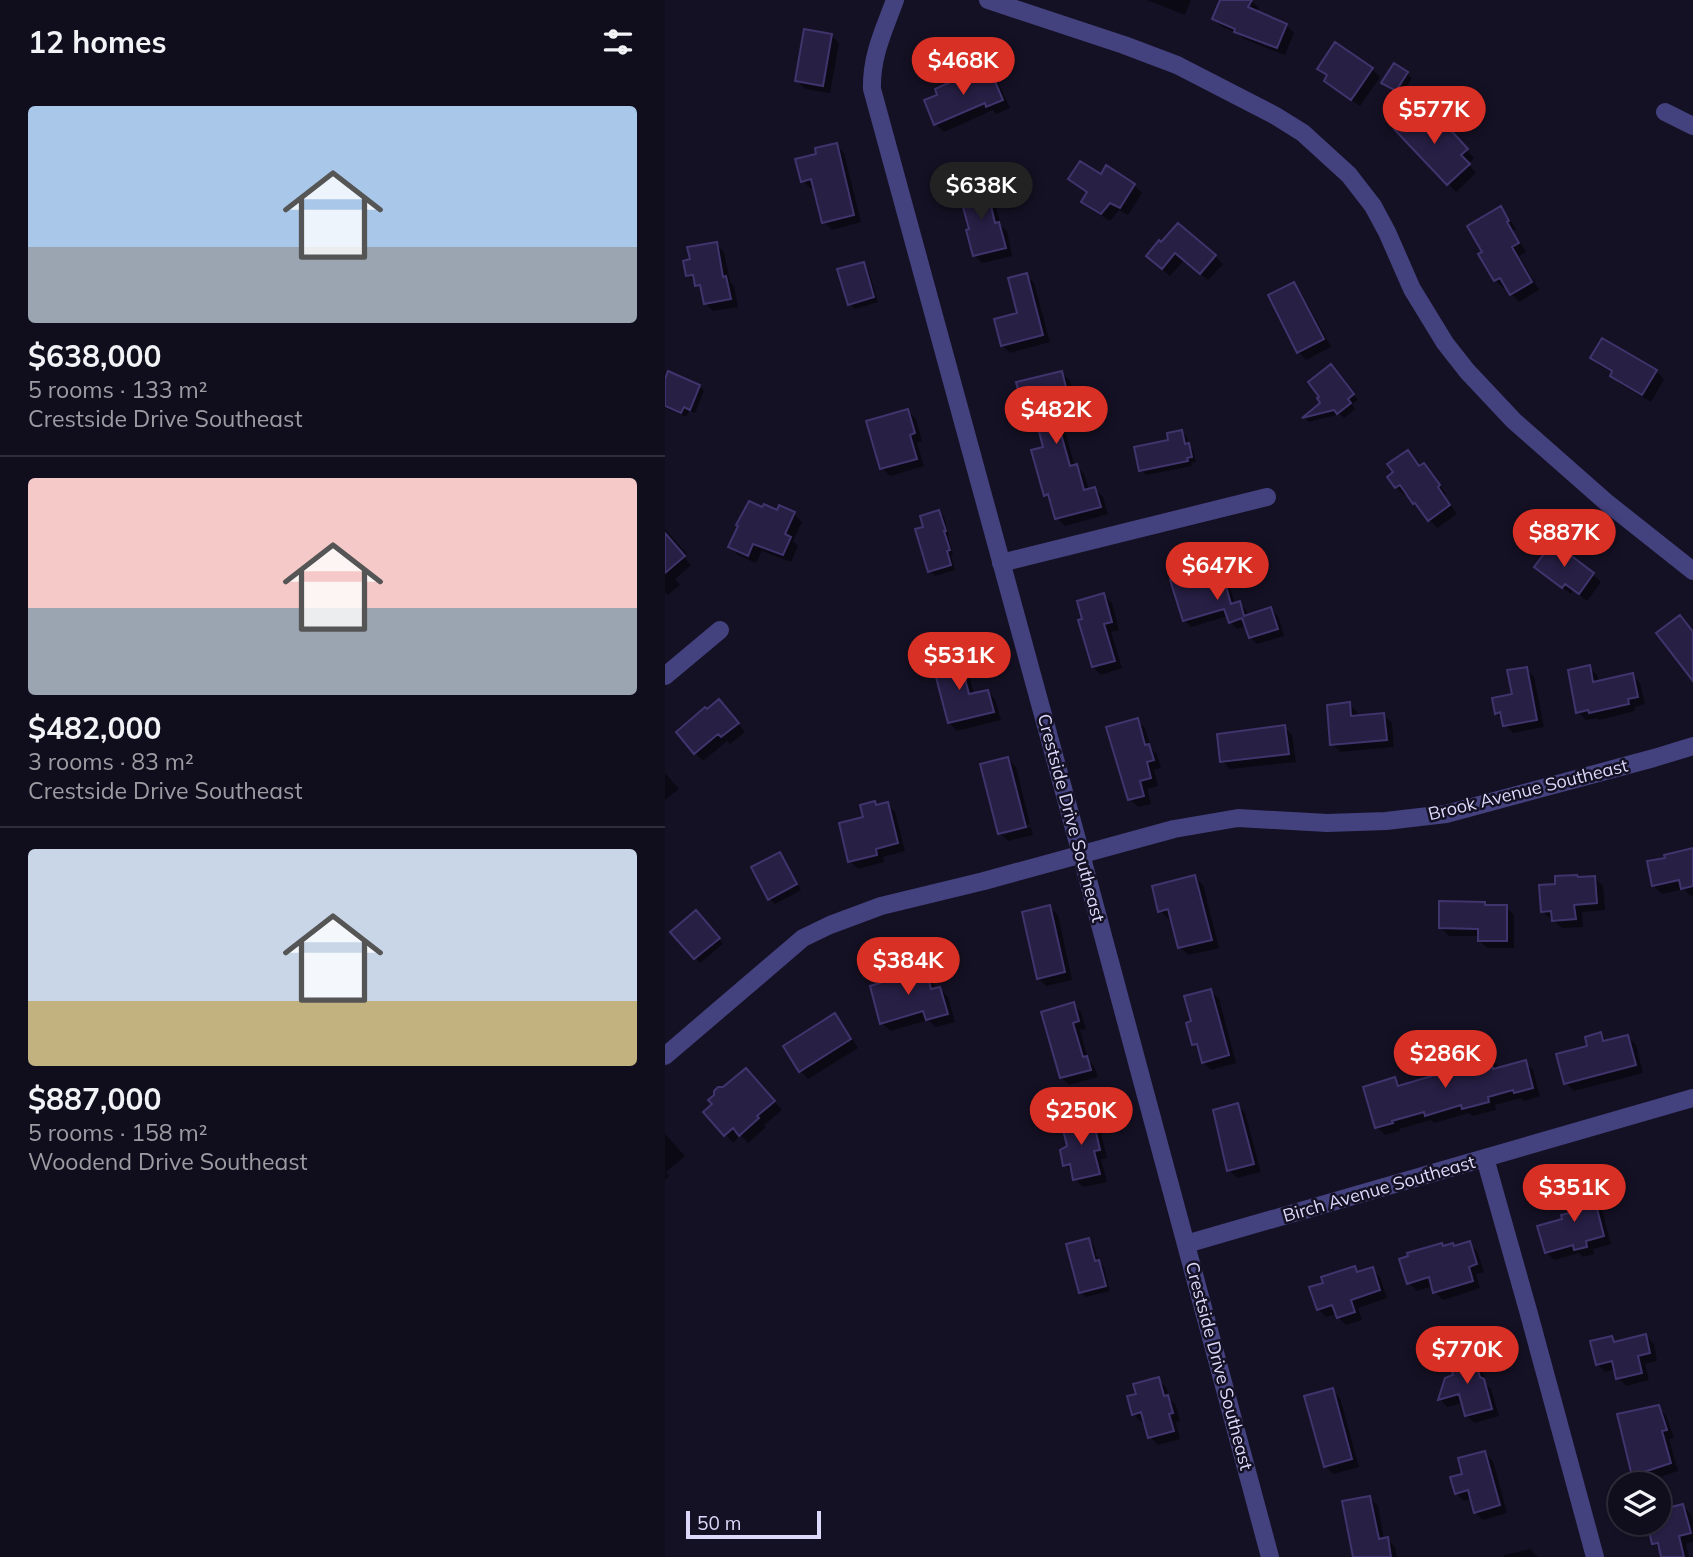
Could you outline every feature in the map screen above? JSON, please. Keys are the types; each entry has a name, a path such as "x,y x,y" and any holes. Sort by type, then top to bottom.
{"street":[{"name":"Crestside Drive Southeast","path":"895,0 874,58 872,89 1270,1557"},
{"path":"988,0 1177,65 1274,115 1303,134 1349,175 1373,206 1412,289 1445,343 1467,371 1514,421 1606,502 1693,571"},
{"path":"1665,112 1693,126"},
{"path":"1001,563 1267,497"},
{"path":"665,676 720,630"},
{"name":"Brook Avenue Southeast","path":"665,1056 803,938 881,906 1174,829 1238,818 1327,823 1386,821 1446,814 1693,746"},
{"name":"Birch Avenue Southeast","path":"1186,1244 1693,1098"},
{"path":"1485,1158 1594,1557"}],"building":[{"path":"1220,0 1252,0 1248,7 1287,24 1277,48 1234,32 1235,29 1212,19"},
{"path":"804,29 832,34 823,86 795,81"},
{"path":"1335,42 1373,68 1351,100 1324,81 1327,75 1317,69"},
{"path":"1394,63 1408,72 1396,91 1381,83"},
{"path":"991,72 1003,100 986,107 985,103 934,125 924,100 937,95 935,89 959,78 961,83"},
{"path":"1417,108 1439,132 1446,125 1468,149 1461,155 1470,164 1447,185 1394,129"},
{"path":"837,143 854,215 822,223 811,179 801,182 795,159 816,154 815,148"},
{"path":"1080,161 1101,174 1106,165 1135,184 1120,208 1110,203 1101,214 1081,202 1087,192 1068,179"},
{"path":"986,185 995,223 999,222 1006,248 973,256 959,192"},
{"path":"1501,206 1519,243 1512,247 1532,282 1510,295 1500,278 1494,281 1478,254 1482,252 1467,226"},
{"path":"1178,223 1216,255 1200,274 1175,253 1162,269 1146,256"},
{"path":"717,242 723,277 726,276 731,299 704,304 700,285 695,286 693,275 686,276 683,261 690,259 687,247"},
{"path":"864,262 874,297 848,305 837,269"},
{"path":"1027,273 1043,335 1001,346 994,319 1017,313 1008,278"},
{"path":"1294,282 1324,339 1297,353 1268,295"},
{"path":"1602,338 1657,370 1642,395 1610,376 1612,371 1590,358"},
{"path":"1331,364 1354,394 1348,399 1351,403 1337,414 1334,410 1302,418 1320,403 1317,398 1319,397 1308,382"},
{"path":"668,371 700,385 690,410 684,407 681,413 665,406 665,379"},
{"path":"1062,371 1074,420 1058,423 1070,466 1077,464 1084,490 1095,487 1101,507 1055,519 1048,494 1044,496 1031,450 1043,447 1035,416 1030,417 1027,401 1021,402 1016,382"},
{"path":"908,409 915,433 910,435 917,459 880,469 866,421"},
{"path":"1182,430 1192,457 1187,458 1188,461 1139,471 1134,447 1168,440 1167,433"},
{"path":"1408,450 1419,466 1424,463 1450,505 1428,521 1400,485 1395,488 1387,477 1393,472 1387,464"},
{"path":"749,501 777,510 779,505 795,512 785,534 791,537 783,555 753,544 748,556 728,547"},
{"path":"939,510 946,531 951,565 928,572 915,529 923,527 920,516"},
{"path":"665,533 685,556 665,573"},
{"path":"1553,542 1594,573 1579,594 1565,584 1562,588 1534,567"},
{"path":"1221,568 1231,604 1240,601 1244,616 1271,607 1278,629 1249,638 1242,618 1229,623 1224,609 1183,621 1170,580"},
{"path":"1104,593 1112,622 1104,624 1115,661 1092,667 1078,620 1082,619 1077,601"},
{"path":"1680,615 1693,632 1693,681 1656,633"},
{"path":"959,655 969,694 988,690 994,712 948,723 932,662"},
{"path":"1590,665 1593,682 1633,673 1638,697 1628,699 1629,704 1589,713 1588,710 1576,713 1568,670"},
{"path":"1527,667 1537,720 1503,726 1500,712 1495,714 1492,698 1512,694 1507,670"},
{"path":"719,699 739,723 721,737 718,734 694,754 676,732 705,707 707,709"},
{"path":"1350,702 1351,716 1384,713 1387,740 1330,745 1327,705"},
{"path":"1138,718 1145,745 1149,744 1154,760 1147,762 1151,778 1140,781 1144,796 1128,800 1106,727"},
{"path":"1285,725 1289,754 1220,762 1217,734"},
{"path":"1008,757 1026,827 998,834 980,764"},
{"path":"875,801 876,805 888,802 898,843 876,849 877,855 848,862 839,823 863,817 860,805"},
{"path":"1693,848 1693,886 1681,889 1679,880 1652,886 1647,861"},
{"path":"780,852 797,884 768,900 751,867"},
{"path":"1195,875 1212,940 1178,948 1168,909 1158,912 1152,886"},
{"path":"1555,876 1595,876 1597,903 1574,905 1576,919 1552,921 1551,911 1541,912 1539,885 1555,884"},
{"path":"1439,901 1507,905 1507,941 1478,941 1478,929 1439,928"},
{"path":"1050,905 1065,972 1037,979 1022,912"},
{"path":"696,910 720,938 694,959 670,932"},
{"path":"922,965 931,989 940,987 948,1014 926,1020 923,1011 880,1024 870,986 880,983 879,980"},
{"path":"1211,989 1229,1055 1202,1063 1197,1044 1192,1045 1186,1023 1191,1021 1184,996"},
{"path":"1074,1002 1079,1021 1073,1023 1083,1057 1087,1056 1091,1070 1060,1078 1041,1012"},
{"path":"835,1013 851,1039 799,1072 783,1046"},
{"path":"1601,1032 1603,1041 1628,1035 1636,1065 1564,1084 1556,1054 1587,1046 1585,1037"},
{"path":"1489,1055 1493,1069 1526,1060 1533,1088 1488,1097 1489,1102 1462,1109 1461,1105 1425,1116 1424,1112 1375,1128 1363,1087 1395,1077 1398,1086 1452,1070 1451,1066"},
{"path":"746,1068 775,1101 739,1136 733,1128 724,1136 703,1112 712,1104 708,1100 714,1095 714,1091"},
{"path":"1238,1103 1254,1164 1227,1171 1213,1110"},
{"path":"1092,1114 1100,1150 1094,1151 1100,1174 1073,1180 1070,1164 1063,1166 1060,1150 1067,1146 1061,1121"},
{"path":"1591,1185 1604,1236 1586,1241 1587,1247 1574,1250 1573,1245 1545,1253 1537,1226 1562,1219 1561,1215 1574,1212 1569,1191"},
{"path":"1089,1238 1106,1286 1079,1293 1066,1244"},
{"path":"1470,1241 1477,1264 1469,1267 1473,1281 1433,1293 1429,1277 1407,1284 1399,1259 1408,1256 1407,1253 1442,1243 1443,1246 1453,1243 1454,1246"},
{"path":"1355,1266 1357,1272 1373,1267 1380,1290 1351,1300 1355,1312 1337,1318 1332,1305 1317,1310 1309,1287 1323,1283 1321,1277"},
{"path":"1646,1334 1650,1353 1638,1356 1642,1373 1616,1379 1612,1361 1596,1365 1590,1341 1612,1336 1614,1342"},
{"path":"1473,1354 1480,1377 1484,1379 1492,1409 1465,1416 1459,1394 1438,1400 1445,1378 1453,1375 1449,1361"},
{"path":"1159,1377 1164,1396 1168,1395 1173,1413 1169,1414 1174,1431 1148,1438 1141,1412 1132,1415 1127,1396 1136,1394 1133,1384"},
{"path":"1333,1388 1352,1459 1324,1467 1304,1396"},
{"path":"1659,1405 1667,1430 1662,1431 1671,1463 1644,1472 1631,1472 1617,1414"},
{"path":"1485,1451 1500,1505 1474,1513 1468,1490 1455,1494 1450,1477 1462,1474 1458,1458"},
{"path":"1370,1496 1379,1539 1388,1537 1391,1557 1353,1557 1342,1501"},
{"path":"1683,1504 1691,1533 1679,1536 1684,1557 1661,1557 1658,1543 1652,1544 1650,1535 1671,1535 1671,1507"}]}
